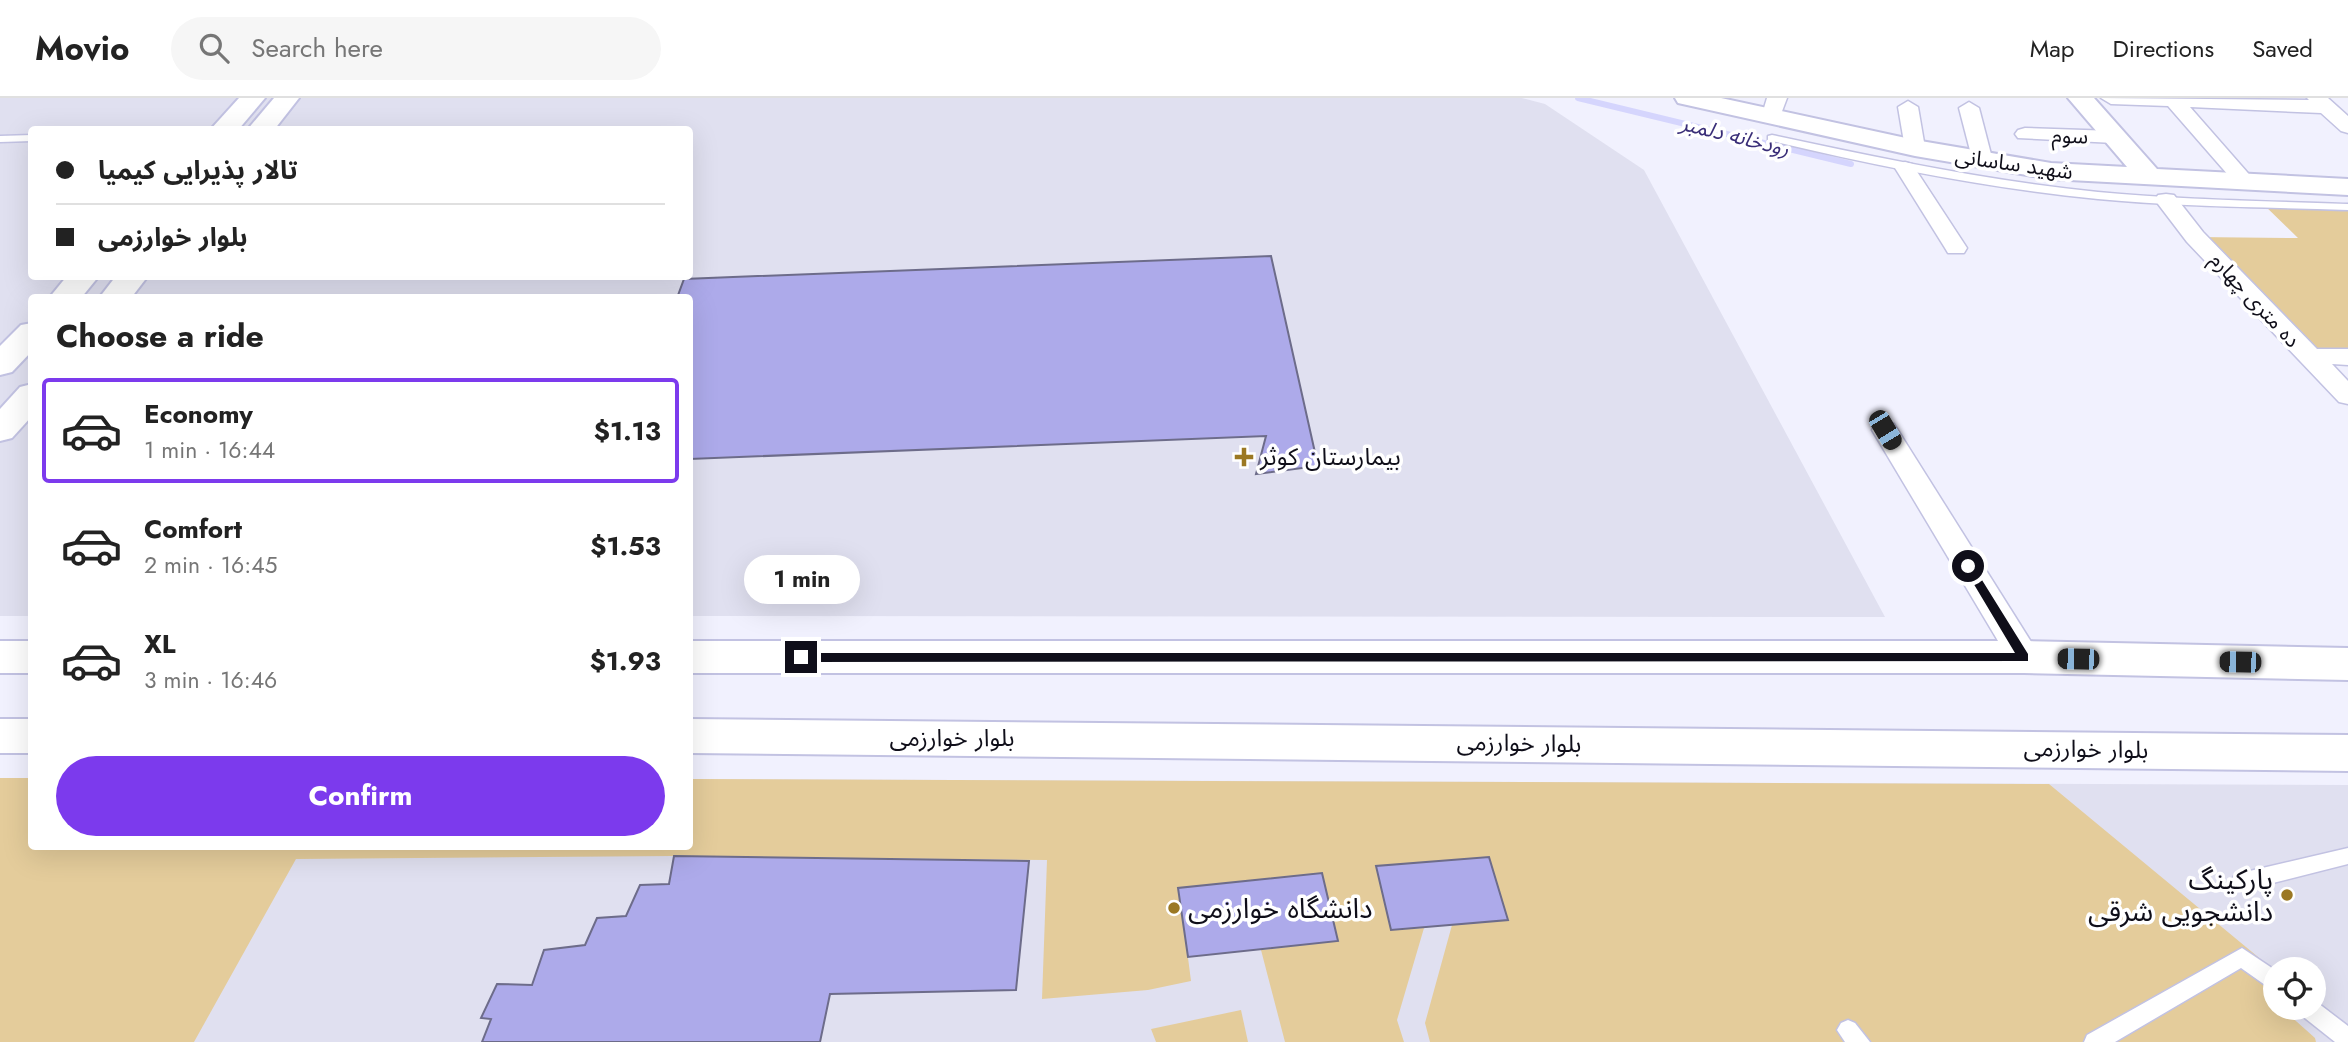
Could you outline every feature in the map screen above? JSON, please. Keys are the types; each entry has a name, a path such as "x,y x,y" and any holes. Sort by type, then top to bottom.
{"main road":[{"path":"227,126 253,98"},
{"path":"263,126 287,98"},
{"name":"شهید ساسانی","path":"1687,98 1773,118 1910,158 1983,162 2051,171 2348,187"},
{"path":"2080,98 2150,177"},
{"path":"68,294 80,280"},
{"path":"117,294 130,280"},
{"path":"0,365 28,336"},
{"path":"0,430 28,398"},
{"path":"0,657 28,657"},
{"path":"693,657 2024,657 2348,664"},
{"path":"0,736 28,736"},
{"name":"بلوار خوارزمی","path":"693,736 2348,753"}],"street":[{"path":"2111,98 2322,103 2348,127"},
{"path":"2173,100 2243,180"},
{"path":"1908,107 1910,158 1956,248"},
{"path":"1969,108 1983,162"},
{"name":"سوم","path":"2028,132 2115,137"},
{"name":"ده متری چهارم","path":"2166,200 2195,237 2348,396"},
{"path":"2307,356 2348,357"},
{"path":"1885,430 2024,657"}],"lane":[{"path":"0,139 28,138"},
{"name":"شهید ساسانی","path":"1910,158 2062,191 2166,200 2348,207"},
{"path":"2241,882 2348,856"},
{"path":"2095,1042 2242,957 2263,973"},
{"path":"2323,1020 2348,1039"}],"shaded area":[{"name":"بیمارستان کوثر","path":"0,98 1522,98 1545,104 1644,170 1885,617 693,616 693,294 28,294 28,616 0,616"},
{"path":"2261,202 2348,206 2348,348 2299,348 2195,237 2298,238"},
{"name":"دانشگاه خوارزمی","path":"0,778 28,778 28,850 693,850 693,779 2348,785 2348,1042 0,1042"},
{"name":"دانشگاه خوارزمی","path":"0,778 28,778 28,850 693,850 693,779 2049,784 2263,961 2263,1020 2295,1020 2316,1042 1430,1042 1425,1023 1452,925 1508,920 1489,857 1376,866 1391,930 1424,928 1397,1020 1404,1042 1285,1042 1261,950 1337,941 1322,873 1179,888 1191,981 1148,990 1042,999 1047,860 674,856 296,859 194,1042 0,1042"},
{"path":"1241,1010 1248,1042 1156,1042 1151,1029"}],"building":[{"path":"1271,256 1318,466 1256,474 1266,436 693,459 693,294 678,294 684,280"},
{"path":"674,856 1029,861 1016,990 830,994 820,1042 482,1042 491,1019 481,1018 497,984 532,985 544,950 585,945 597,918 626,916 640,885 669,884"},
{"path":"1489,857 1508,920 1391,930 1376,866"},
{"path":"1322,873 1338,941 1188,957 1178,888"}],"waterway":[{"name":"رودخانه دلمبر","path":"1578,98 1851,164"}],"place":[{"name":"بیمارستان کوثر","path":"1244,457"},
{"name":"پارکینگ دانشجویی شرقی","path":"2287,895"},
{"name":"دانشگاه خوارزمی","path":"1174,908"}],"route":[{"path":"801,657 2024,657 1968,566"}]}
